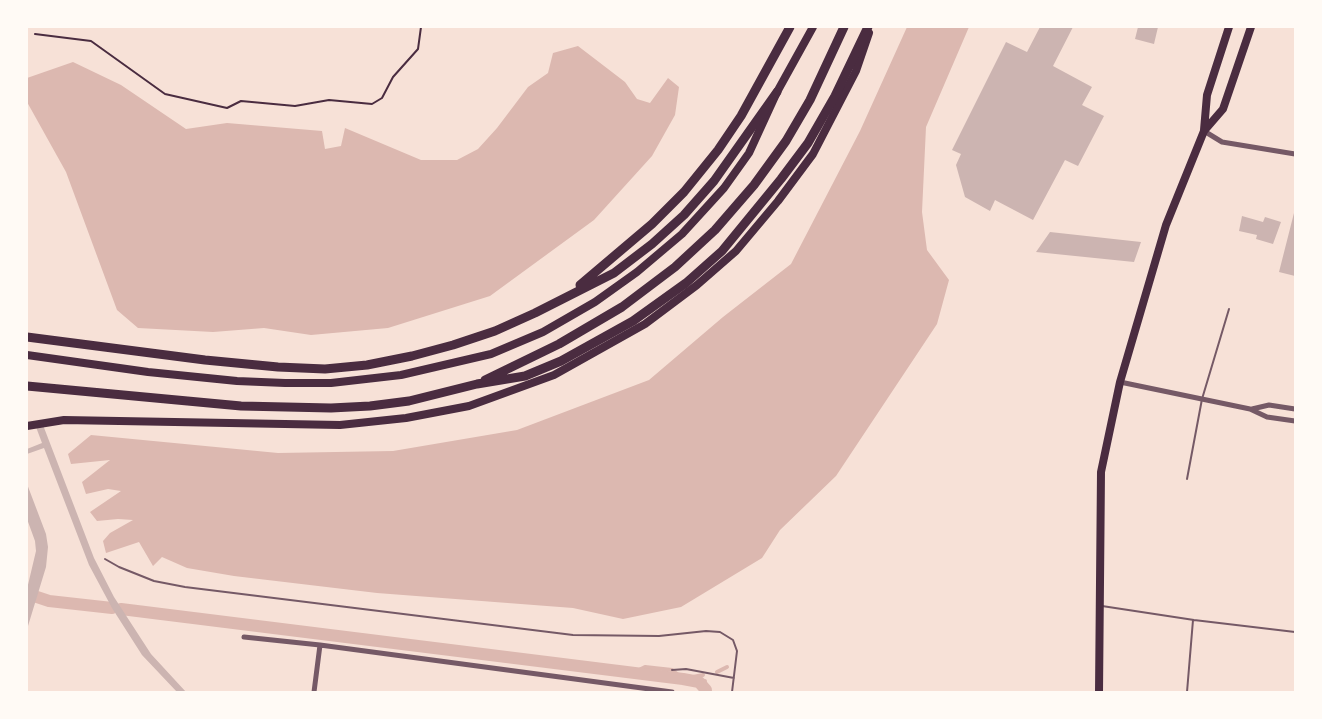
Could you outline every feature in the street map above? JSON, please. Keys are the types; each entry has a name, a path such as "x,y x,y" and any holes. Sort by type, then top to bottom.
{"highway":[{"path":"569,294 652,224 684,192 718,150 741,116 790,27"},
{"path":"477,384 591,327 647,289 715,230 754,185 786,141 810,100 844,27"},
{"path":"29,386 241,406 332,408 409,401 477,384 525,376 561,361 633,321 686,283 722,251 808,143 835,96 869,27"},
{"path":"27,337 205,360 325,369 401,358 453,345 495,331 614,273 652,244 684,215 714,181 777,92"}],"main road":[{"path":"27,355 148,372 237,381 331,383 401,375 491,354 543,332 595,302 637,272 682,234 723,188 749,153 777,92 813,27"},
{"path":"27,426 64,420 340,425 406,418 469,406 554,375 645,324 697,285 736,251 778,201 813,154 856,70 869,27"},
{"path":"1099,692 1101,472 1120,382 1166,225 1204,131 1207,95 1229,27"},
{"path":"1204,131 1224,109 1251,27"}],"street":[{"path":"1204,131 1222,142 1295,154"},
{"path":"1120,382 1250,409 1267,417 1295,421"},
{"path":"1250,409 1269,405 1295,409"},
{"path":"243,637 320,645 672,692"},
{"path":"314,692 320,645"}],"lane":[{"path":"1187,479 1202,399 1229,309"},
{"path":"105,559 154,581 184,587 561,634 659,636 706,631 720,632 733,640 737,651 732,692"},
{"path":"1100,606 1295,632"},
{"path":"1186,692 1194,620"},
{"path":"672,670 686,669 734,678"}],"path":[{"path":"35,34 92,41 165,94 228,108 241,101 295,106 329,100 372,104 382,98 393,77 417,50 421,27"}],"shaded area":[{"path":"907,27 969,27 926,127 922,212 927,250 949,280 937,324 836,476 780,530 762,558 681,607 623,619 573,608 377,593 234,576 187,568 162,557 153,566 139,542 106,553 103,541 110,533 133,520 97,521 90,512 121,491 108,489 86,494 82,482 110,460 71,464 68,454 91,435 278,453 393,451 517,430 649,380 723,317 791,264 860,131"},
{"path":"578,46 625,82 637,99 650,103 668,78 679,87 675,115 652,156 594,220 490,296 388,328 311,335 264,328 213,332 138,328 117,310 66,172 27,102 27,78 73,62 121,85 186,129 227,123 322,131 325,149 341,146 345,128 421,160 457,160 478,149 528,87 548,73 553,53"}],"building":[{"path":"1040,27 1073,27 1053,66 1092,87 1082,105 1104,116 1078,166 1065,160 1033,220 995,200 990,211 965,197 956,165 961,154 952,150 1006,42 1027,52"},
{"path":"1138,27 1158,27 1154,44 1135,39"},
{"path":"1295,213 1295,276 1279,272"},
{"path":"1242,216 1263,222 1265,217 1281,222 1273,244 1256,239 1257,235 1239,231"},
{"path":"1050,232 1141,242 1134,262 1036,252"},
{"path":"43,425 94,558 114,597 151,654 186,692 177,692 142,655 112,608 89,565 44,448 27,454 27,449 42,443 36,427"},
{"path":"27,484 46,534 48,547 46,567 28,626 27,589 36,551 27,519"}],"waterway":[{"path":"37,597 49,601 112,608"},
{"path":"121,609 683,679 699,682 706,690"},
{"path":"633,673 645,667 672,670 683,679 703,675"},
{"path":"717,672 727,667"},
{"path":"695,680 705,681"}]}
